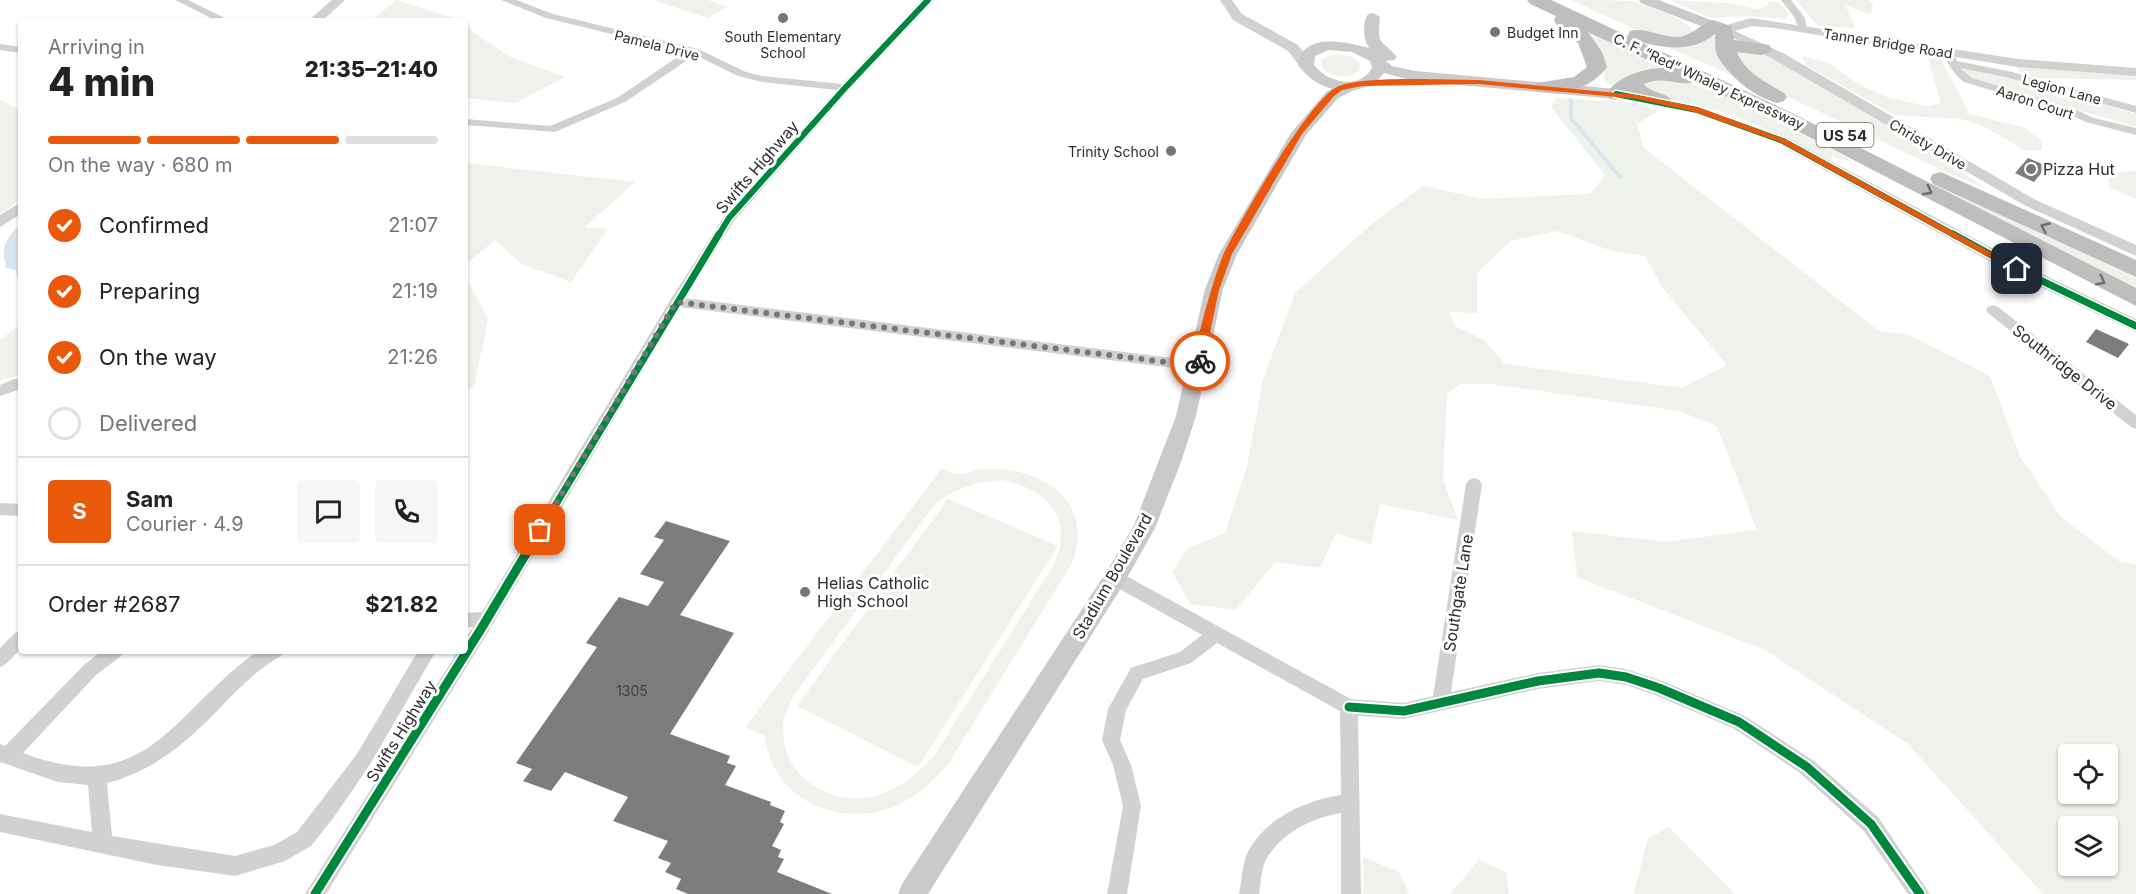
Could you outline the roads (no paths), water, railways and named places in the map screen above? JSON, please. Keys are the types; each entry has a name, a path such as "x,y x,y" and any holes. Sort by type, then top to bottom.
{"highway":[{"path":"1534,0 1577,30 1593,51 1602,83 1613,94 1636,80 1654,73 1680,76 1785,117"},
{"name":"C. F. “Red” Whaley Expressway","path":"1534,0 1785,117 2136,298"},
{"name":"C. F. “Red” Whaley Expressway","path":"1553,0 2136,269"},
{"path":"1611,26 1660,41 1683,43 1697,40 1719,28 1726,56 1751,81 1852,138"},
{"path":"1726,56 1727,50 1737,45 1762,49"},
{"path":"1544,87 1580,82 1591,75 1597,67"},
{"path":"1636,80 1634,84 1640,93 1662,101"}],"main road":[{"path":"1646,0 1719,28"},
{"path":"1334,45 1378,8 1362,37 1362,45 1387,69 1401,74 1464,81 1613,94"},
{"path":"1373,17 1372,44 1384,54 1410,67 1464,81"},
{"path":"1334,45 1352,46 1374,58 1379,68 1377,75 1332,95 1299,133 1313,90 1313,81 1307,68 1306,58 1310,52 1334,45"},
{"path":"1307,68 1326,82 1356,85 1464,81"},
{"name":"Stadium Boulevard","path":"912,894 1115,578 1144,528 1186,416 1214,290 1228,254 1299,133"}],"street":[{"path":"180,0 219,18"},
{"path":"318,18 339,0"},
{"name":"Pamela Drive","path":"506,0 550,16 694,51 742,74 762,79 845,88"},
{"name":"Swifts Highway","path":"468,649 676,302 729,218 845,88 928,0"},
{"path":"1226,0 1237,17 1293,48 1307,68"},
{"path":"1786,0 1800,18 1803,29"},
{"name":"Tanner Bridge Road","path":"1719,28 1751,22 1803,29 1950,58 2136,72"},
{"name":"Christy Drive","path":"1719,28 1762,49 2029,202 2136,251"},
{"path":"1267,34 1303,44 1334,45"},
{"path":"0,47 18,50"},
{"path":"468,122 551,129 621,100 694,51"},
{"name":"Legion Lane","path":"1950,58 2136,110"},
{"name":"Aaron Court","path":"1950,58 1960,75 1977,83 2136,132"},
{"path":"1613,94 1662,101 1697,110 1783,141 2017,269 2136,326"},
{"path":"0,222 18,209"},
{"path":"676,302 1198,366"},
{"name":"Southridge Drive","path":"1993,310 2136,423"},
{"path":"0,392 18,384"},
{"name":"Southgate Lane","path":"1441,702 1474,484"},
{"path":"0,509 18,510"},
{"path":"1115,578 1349,707 1404,711 1538,681 1599,673 1626,677 1659,687 1739,722 1807,767 1871,824 1920,894"},
{"path":"468,620 487,619"},
{"path":"1117,894 1132,806 1122,765 1111,740 1117,709 1137,673 1185,658 1216,634"},
{"path":"0,659 18,641"},
{"path":"111,654 90,670 4,754 64,775 97,777 113,774 151,757 182,734 235,680 271,654"},
{"path":"0,823 157,855 235,866 278,854 304,838 327,811 363,760 425,654"},
{"name":"Swifts Highway","path":"315,894 465,654"},
{"path":"1349,707 1351,894"},
{"path":"97,777 103,844"},
{"path":"1249,894 1257,854 1281,828 1316,808 1351,802"}],"waterway":[{"path":"1571,100 1571,118 1620,177"}],"place":[{"name":"South Elementary School","path":"783,18"},
{"name":"Budget Inn","path":"1495,32"},
{"name":"Trinity School","path":"1171,151"},
{"name":"Pizza Hut","path":"2031,169"},
{"name":"Helias Catholic High School","path":"805,592"}]}
